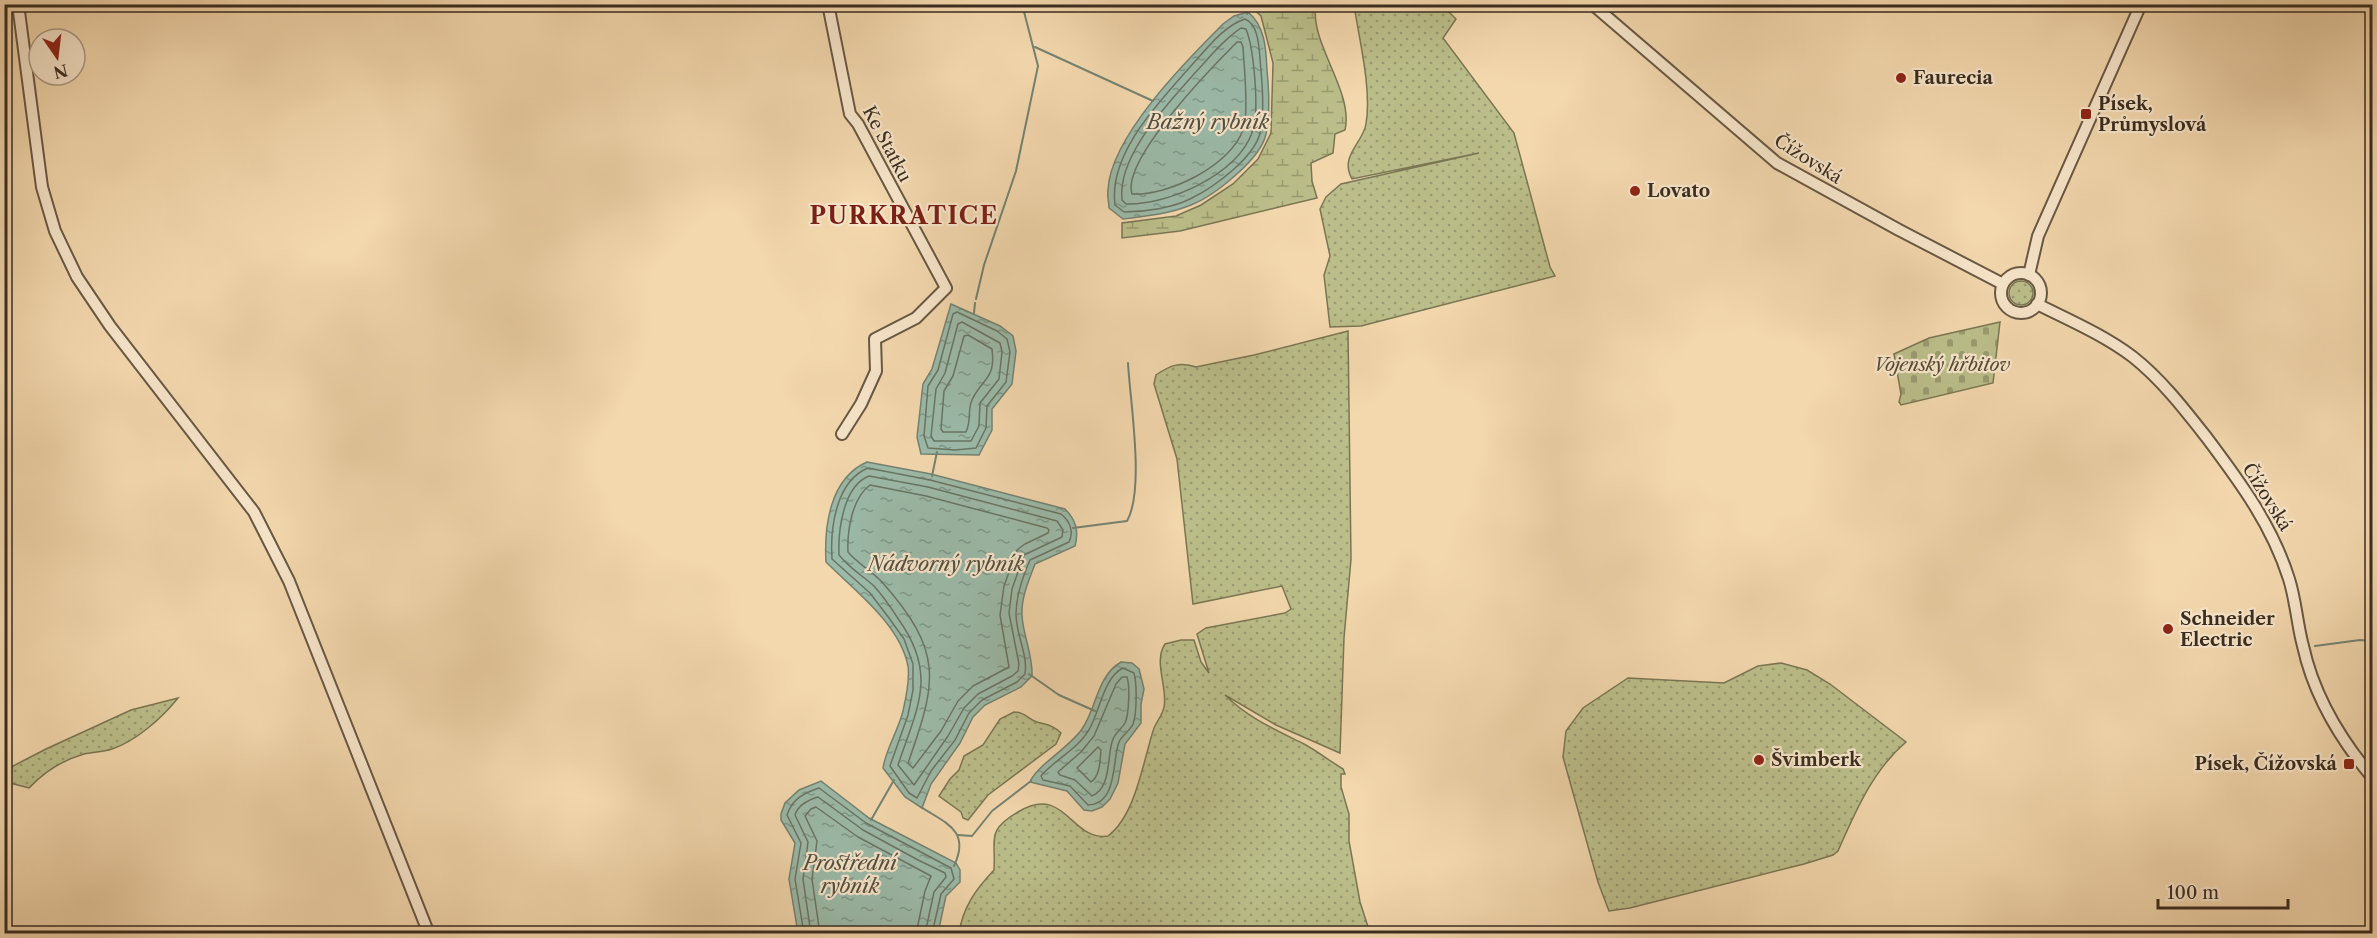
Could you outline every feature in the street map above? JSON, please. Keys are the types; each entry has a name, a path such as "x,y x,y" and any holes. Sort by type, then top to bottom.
{"street":[{"path":"18,4 42,187 55,231 77,277 110,326 254,512 289,581 429,933"},
{"name":"Ke Statku","path":"828,4 850,114 858,124 946,288 916,318 875,339 876,371 861,404 842,434"},
{"name":"Čížovská","path":"1592,4 1777,163 2003,284"},
{"path":"2029,275 2038,236 2141,4"},
{"path":"2021,273 2029,275 2040,287 2041,296 2037,304 2025,312 2010,310 2002,300 2003,284 2012,275 2021,273"},
{"name":"Čížovská","path":"2037,304 2106,340 2141,365 2157,379 2193,420 2238,479 2262,516 2278,548 2290,580 2310,675 2324,706 2354,756 2373,777"}],"green space":[{"path":"1249,5 1316,5 1319,35 1338,83 1346,115 1345,130 1335,134 1333,153 1311,163 1312,181 1317,198 1180,231 1122,238 1122,223 1176,216 1201,205 1233,184 1258,159 1271,133 1273,63 1261,16"},
{"path":"1354,5 1442,5 1456,19 1443,38 1514,133 1550,267 1555,276 1361,326 1330,327 1324,275 1330,256 1320,209 1326,197 1341,184 1479,153 1352,179 1348,163 1364,131 1367,111 1366,80"},
{"path":"2021,281 2029,285 2033,293 2029,301 2021,305 2013,301 2009,293 2013,285"},
{"name":"Vojenský hřbitov","path":"2000,322 1993,383 1901,405 1894,354 1929,338"},
{"path":"1348,331 1351,559 1344,638 1340,753 1276,725 1225,695 1253,717 1309,747 1343,769 1345,774 1341,774 1341,787 1349,814 1349,841 1360,902 1370,933 959,933 971,899 994,870 994,843 997,830 1018,812 1034,805 1047,804 1057,808 1085,831 1095,836 1108,836 1118,827 1132,801 1154,728 1163,710 1165,699 1160,659 1165,644 1194,640 1201,662 1209,673 1197,634 1206,628 1285,613 1291,609 1282,586 1193,604 1177,459 1154,384 1156,375 1175,365 1185,364 1196,367"},
{"path":"1781,663 1807,670 1830,684 1906,742 1894,753 1874,779 1838,851 1833,855 1804,864 1630,908 1609,911 1598,882 1563,757 1566,731 1583,708 1628,678 1724,683 1758,666"},
{"path":"178,698 139,735 112,749 84,754 61,763 29,788 10,783 6,775 13,766 131,710"},
{"path":"1014,712 1058,730 1061,733 1056,744 988,795 968,820 963,818 961,812 939,796 959,770 964,756 983,745 1000,719"}],"water":[{"name":"Bažný rybník","path":"1248,12 1258,24 1264,38 1266,54 1269,110 1266,134 1262,144 1246,165 1224,185 1201,200 1166,213 1123,219 1109,208 1108,194 1112,169 1122,147 1136,124 1171,78 1223,24 1234,16"},
{"path":"951,304 1000,326 1013,336 1016,351 1012,384 992,409 992,430 979,455 921,454 917,437 923,384 932,369"},
{"name":"Nádvorný rybník","path":"867,462 931,474 1065,509 1072,517 1077,535 1075,546 1035,564 1026,589 1022,615 1032,676 1021,687 985,705 973,717 960,743 931,784 922,808 905,797 883,768 901,718 906,695 908,666 903,651 896,636 875,609 826,562 828,519 837,491 855,469"},
{"path":"1121,662 1132,663 1139,669 1144,689 1141,723 1125,744 1118,783 1110,799 1102,807 1092,811 1084,810 1067,791 1030,782 1039,770 1077,736 1087,720 1107,675"},
{"name":"Prostřední rybník","path":"821,781 869,818 956,863 960,870 960,882 946,896 938,933 798,933 789,879 795,843 781,820 781,814 785,803 799,790"}],"waterway":[{"path":"976,299 984,265 1016,171 1038,66 1022,4"},
{"path":"1247,14 1255,4"},
{"path":"1035,47 1153,101"},
{"path":"974,313 975,303"},
{"path":"1073,528 1127,521 1132,507 1136,467 1128,363"},
{"path":"932,476 937,452"},
{"path":"2315,646 2360,640 2372,641"},
{"path":"1029,674 1059,695 1095,711"},
{"path":"871,820 894,780"},
{"path":"958,835 972,836 992,811 1031,781"},
{"path":"921,807 946,823 957,836 959,844 954,866"}],"place":[{"name":"Faurecia","path":"1901,78"},
{"name":"Písek, Průmyslová","path":"2086,114"},
{"name":"Lovato","path":"1635,191"},
{"name":"Schneider Electric","path":"2168,629"},
{"name":"Švimberk","path":"1759,760"},
{"name":"Písek, Čížovská","path":"2349,764"}],"district":[{"name":"PURKRATICE","path":"904,216"}]}
